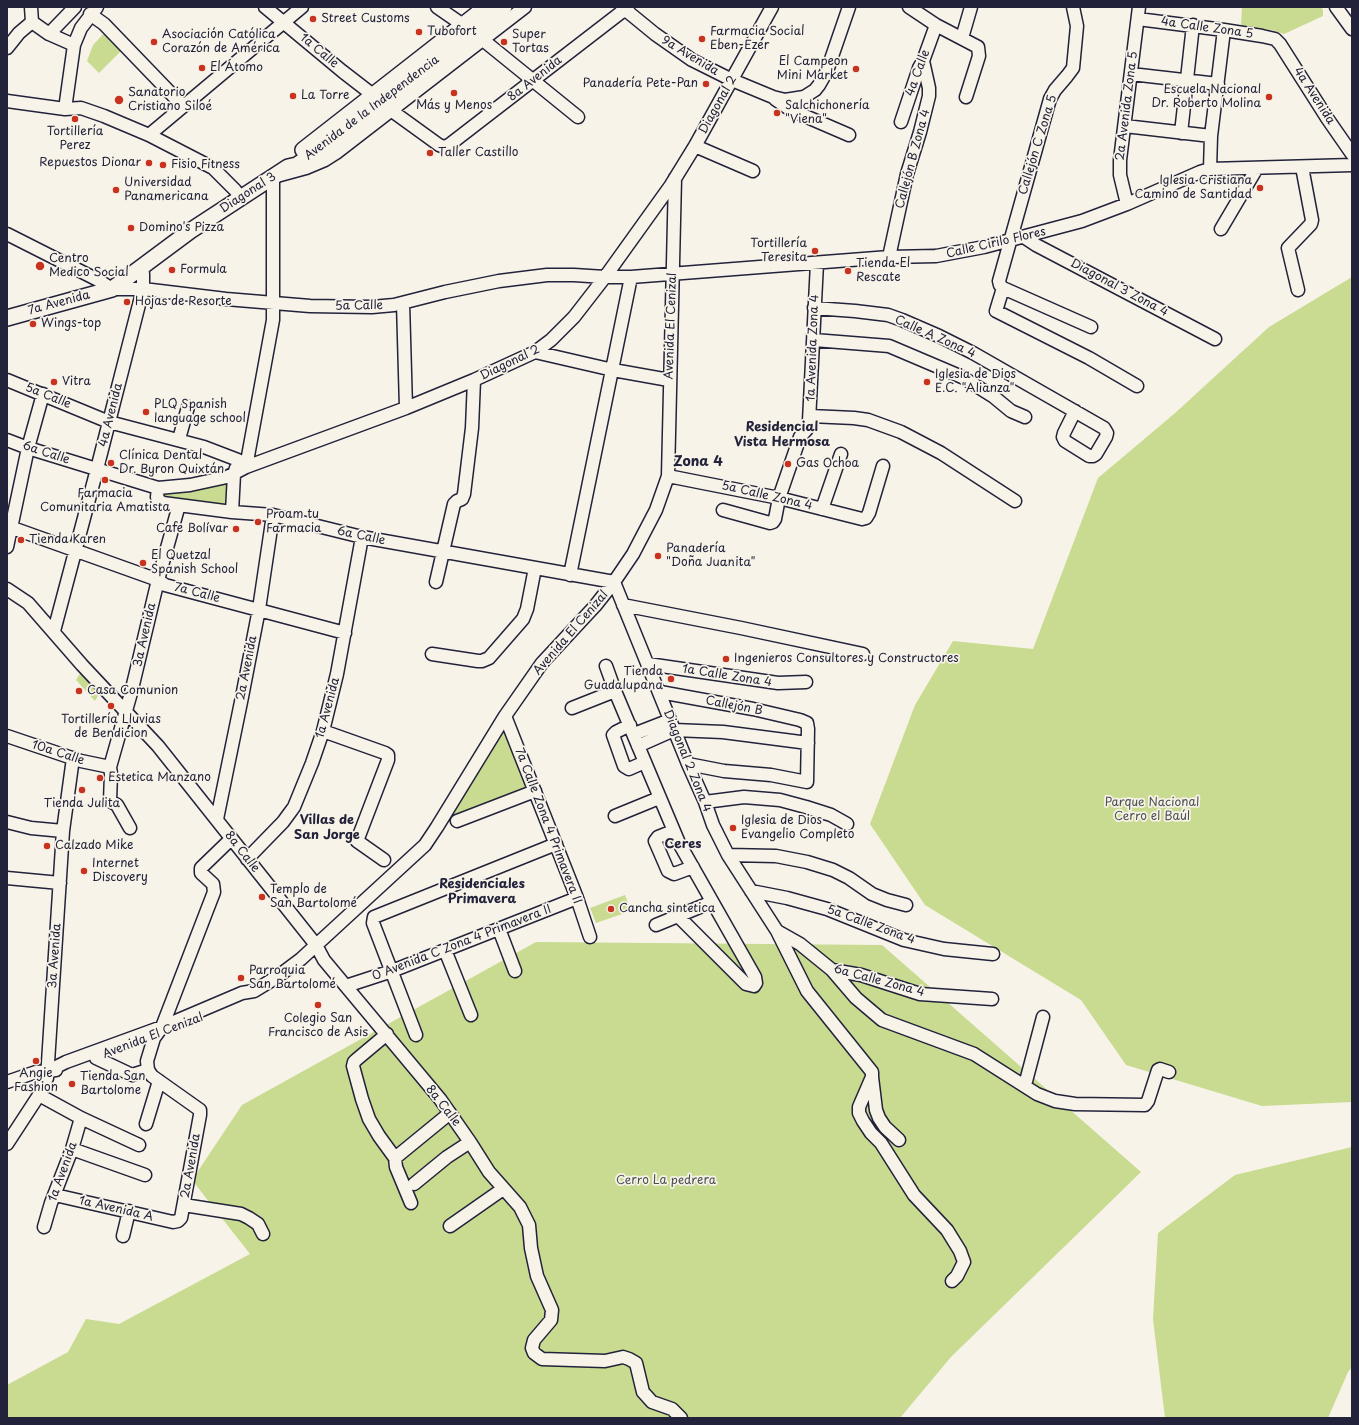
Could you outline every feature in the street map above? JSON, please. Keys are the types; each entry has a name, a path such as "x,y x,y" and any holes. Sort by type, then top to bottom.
{"main road":[{"name":"Avenida de la Independencia","path":"288,167 292,159 486,7"},
{"name":"Avenida de la Independencia","path":"288,167 297,165 335,139 504,7"},
{"name":"Diagonal 3","path":"112,289 177,240 288,167"},
{"name":"7a Avenida","path":"7,318 112,289"}],"street":[{"path":"31,7 32,22"},
{"path":"50,34 75,7"},
{"name":"1a Calle","path":"265,7 373,95"},
{"path":"149,135 302,7"},
{"path":"437,7 463,25"},
{"path":"242,464 273,320 273,177 306,168 325,160 336,153 525,7"},
{"name":"Diagonal 2","path":"158,488 190,485 227,477 234,474 242,464 406,408 474,380 535,352 547,344 563,329 605,277 675,178 696,146 772,7"},
{"name":"9a Avenida","path":"625,8 655,34 679,52 705,67 773,97 785,100 799,99 810,94 819,85 826,71 849,7"},
{"path":"909,7 936,25 978,46 980,52 966,97"},
{"path":"962,38 971,7"},
{"name":"Callejón C Zona 5","path":"1073,7 1077,26 1073,68 1055,90 1050,99 1000,277 1002,286 996,311 1089,358 1137,386"},
{"name":"8a Avenida","path":"392,111 441,146 446,146 453,143 625,8"},
{"path":"1337,8 1352,11"},
{"path":"1337,8 1352,29"},
{"path":"65,109 74,45 81,28 94,11 104,24 183,106"},
{"name":"4a Calle Zona 5","path":"1139,13 1193,26 1262,36 1275,40"},
{"name":"2a Avenida Zona 5","path":"1127,204 1120,168 1139,13"},
{"path":"32,22 50,34 74,45"},
{"path":"7,48 18,33 32,22"},
{"name":"4a Calle","path":"901,122 919,68 936,25"},
{"path":"1181,133 1193,26"},
{"path":"1210,169 1212,136 1224,30"},
{"path":"483,40 578,117"},
{"name":"4a Avenida","path":"1275,40 1280,44 1327,118 1352,154"},
{"name":"Callejón B Zona 4","path":"889,257 907,174 929,96 929,88 923,61"},
{"path":"1131,74 1218,84"},
{"path":"773,97 791,110 849,135"},
{"path":"7,101 65,109 81,108 92,111 149,135 213,168 241,198"},
{"path":"1125,126 1212,136"},
{"path":"696,146 753,171"},
{"name":"Calle Cirilo Flores","path":"605,277 672,275 817,262 889,257 936,256 984,248 1082,221 1210,169 1352,165"},
{"path":"1298,290 1288,248 1311,224 1312,220 1302,167"},
{"path":"1221,229 1257,168"},
{"name":"Avenida El Cenizal","path":"96,1055 242,993 254,990 290,968 316,946 424,845 438,827 505,716 542,663 595,606 633,554 652,516 668,476 669,380 675,178"},
{"path":"7,234 98,280 112,289"},
{"name":"Diagonal 3 Zona 4","path":"1024,237 1036,245 1215,339"},
{"name":"1a Avenida Zona 4","path":"723,510 772,523 775,519 779,498 801,434 809,425 817,262"},
{"name":"4a Avenida","path":"54,631 143,289 142,267"},
{"name":"5a Calle","path":"112,289 143,289 273,303 372,307 403,303 452,291 521,278 547,275 605,277"},
{"path":"570,575 631,277"},
{"path":"1002,286 1091,327"},
{"path":"403,303 406,408"},
{"name":"Calle A Zona 4","path":"814,308 873,312 902,320 940,336 973,353 1075,411 1104,428 1107,433 1106,437 1096,454 1093,456 1089,456 1065,441 1063,437 1075,411"},
{"path":"814,340 889,346 962,377 994,397 1012,411 1025,417"},
{"path":"535,352 613,370 669,380"},
{"name":"5a Calle","path":"7,380 109,422 204,446 242,464"},
{"path":"436,582 454,504 462,499 464,494 472,428 474,380"},
{"path":"7,547 9,527 42,394"},
{"path":"180,440 188,407"},
{"path":"810,416 868,420 900,432 941,453 1015,502"},
{"name":"6a Calle","path":"7,440 28,448 158,488 157,497 160,502 232,512 273,515 362,537 614,582"},
{"path":"822,509 841,454"},
{"name":"5a Calle Zona 4","path":"668,476 779,498 865,519 869,513 883,466"},
{"path":"232,512 234,474"},
{"name":"3a Avenida","path":"130,828 117,805 110,801 110,768 137,672 158,580 179,505"},
{"name":"2a Avenida","path":"217,819 259,609 273,515"},
{"name":"7a Calle","path":"9,527 158,580 165,585 345,632"},
{"name":"1a Avenida","path":"247,859 283,822 294,807 312,763 323,732 337,674 362,537"},
{"path":"432,654 478,661 489,658 523,619 528,604 535,568"},
{"name":"Diagonal 2 Zona 4","path":"614,582 705,802 713,825 728,855 777,931 807,991 870,1068 872,1072 876,1110"},
{"name":"8a Calle","path":"7,589 28,603 158,746 316,946 324,960 387,1034 450,1113 489,1172 520,1207 529,1226 531,1248 537,1276 552,1310 551,1320 534,1340 532,1348 534,1354 542,1359 605,1362 624,1357 629,1359 636,1363 643,1392 652,1402 672,1410 681,1418"},
{"path":"623,605 863,654"},
{"name":"1a Calle Zona 4","path":"648,664 778,683 806,682"},
{"path":"606,666 673,831 755,977 756,984 754,986 746,984 678,916"},
{"path":"572,708 615,691"},
{"name":"Callejón B","path":"660,692 753,709 800,720 807,723 808,743"},
{"name":"7a Calle Zona 4 Primavera II","path":"505,716 577,898 590,937"},
{"path":"645,762 629,769 624,766 613,736 616,732 634,735 672,725 808,743 807,782 770,775 724,771 688,764"},
{"path":"323,732 388,755 388,760 358,841 384,860"},
{"name":"10a Calle","path":"7,736 73,758 110,768"},
{"name":"3a Avenida","path":"7,1144 39,1095 45,1084 48,1071 63,831 73,758"},
{"path":"457,821 535,791"},
{"path":"705,802 744,797 780,800 831,815 847,824"},
{"path":"616,816 659,798"},
{"path":"7,822 32,828 63,831"},
{"path":"673,831 658,837 655,841 668,871 674,874 693,868"},
{"path":"146,1124 158,1081 150,1074 147,1061 154,1038 162,1026 214,892 213,884 201,873 201,868 231,839"},
{"path":"416,1034 373,923 373,919 377,915 556,844"},
{"path":"728,855 776,856 807,862 833,870 850,878 872,894 906,905"},
{"path":"7,878 60,883"},
{"name":"5a Calle Zona 4","path":"751,891 787,898 827,909 904,940 944,949 993,954"},
{"name":"0 Avenida C Zona 4 Primavera II","path":"346,986 392,971 577,898"},
{"path":"656,925 712,902"},
{"path":"499,929 515,971"},
{"name":"6a Calle Zona 4","path":"777,931 800,944 832,970 861,975 920,994 992,999"},
{"path":"445,950 471,1015"},
{"path":"832,970 856,998 882,1020 974,1054 1037,1094 1046,1098 1064,1103 1145,1105 1148,1101 1158,1070 1160,1069 1169,1072"},
{"path":"856,998 861,975"},
{"name":"Avenida El Cenizal","path":"7,1082 36,1072 48,1071 66,1062 154,1038 247,998 254,990"},
{"path":"1025,1085 1043,1017"},
{"path":"387,1034 356,1060 353,1066 369,1119 395,1158 396,1167 411,1203"},
{"path":"96,1055 132,1075 148,1070"},
{"path":"872,1077 859,1107 860,1116 866,1127 882,1144 914,1195 948,1230 960,1251 964,1262 957,1276 952,1281"},
{"name":"2a Avenida","path":"158,1081 200,1110 184,1205 178,1221"},
{"path":"39,1095 81,1118 139,1145"},
{"path":"859,1107 876,1110 885,1127 899,1140"},
{"path":"395,1158 450,1113"},
{"name":"1a Avenida","path":"44,1227 72,1149 81,1118"},
{"path":"414,1184 447,1157 470,1142"},
{"path":"72,1149 145,1176"},
{"path":"450,1226 503,1188"},
{"name":"1a Avenida A","path":"55,1195 172,1222 178,1221"},
{"path":"184,1205 241,1214 258,1224 263,1234"},
{"path":"123,1236 129,1211"}],"green space":[{"path":"1242,7 1321,7 1323,10 1323,16 1284,34 1272,30 1241,27"},
{"path":"106,31 123,49 99,73 87,61 93,45"},
{"name":"Parque Nacional Cerro el Baúl","path":"1352,277 1352,1102 1262,1106 1126,1065 1081,1000 925,905 870,824 915,705 953,641 1033,649 1098,478 1174,414 1269,327"},
{"path":"229,481 227,507 164,498 166,493"},
{"path":"83,669 100,692 95,701 76,680"},
{"path":"503,728 529,789 448,821"},
{"name":"Cancha sintetica","path":"625,895 631,911 596,923 590,908"},
{"name":"Cerro La pedrera","path":"536,942 882,945 1141,1172 951,1357 900,1418 7,1418 7,1385 68,1352 86,1319 119,1324 250,1254 192,1180 242,1105"},
{"path":"1352,1147 1352,1367 1348,1372 1328,1418 1165,1418 1153,1319 1158,1233 1235,1175"}],"place":[{"name":"Street Customs","path":"313,19"},
{"name":"Tubofort","path":"419,32"},
{"name":"Farmacia Social Eben-Ezer","path":"702,39"},
{"name":"Asociación Católica Corazón de América","path":"154,42"},
{"name":"Super Tortas","path":"504,42"},
{"name":"El Átomo","path":"202,68"},
{"name":"El Campeon Mini Market","path":"856,69"},
{"name":"Panadería Pete-Pan","path":"706,84"},
{"name":"Más y Menos","path":"454,93"},
{"name":"La Torre","path":"293,96"},
{"name":"Escuela Nacional Dr. Roberto Molina","path":"1269,97"},
{"name":"Sanatorio Cristiano Siloé","path":"119,100"},
{"name":"Salchichonería \"Viena\"","path":"777,113"},
{"name":"Tortillería Perez","path":"75,119"},
{"name":"Taller Castillo","path":"430,153"},
{"name":"Repuestos Dionar","path":"149,163"},
{"name":"Fisio Fitness","path":"163,165"},
{"name":"Iglesia Cristiana Camino de Santidad","path":"1260,188"},
{"name":"Universidad Panamericana","path":"116,190"},
{"name":"Domino's Pizza","path":"131,228"},
{"name":"Tortillería Teresita","path":"815,251"},
{"name":"Centro Medico Social","path":"40,266"},
{"name":"Formula","path":"172,270"},
{"name":"Tienda El Rescate","path":"848,271"},
{"name":"Hojas de Resorte","path":"127,302"},
{"name":"Wings-top","path":"33,324"},
{"name":"Vitra","path":"54,382"},
{"name":"Iglesia de Dios E.C. \"Alianza\"","path":"927,382"},
{"name":"PLQ Spanish language school","path":"146,412"},
{"name":"Clínica Dental Dr. Byron Quixtán","path":"111,463"},
{"name":"Gas Ochoa","path":"788,464"},
{"name":"Farmacia Comunitaria Amatista","path":"105,480"},
{"name":"Proam tu Farmacia","path":"258,522"},
{"name":"Cafe Bolívar","path":"236,529"},
{"name":"Tienda Karen","path":"21,540"},
{"name":"Panadería \"Doña Juanita\"","path":"658,556"},
{"name":"El Quetzal Spanish School","path":"143,563"},
{"name":"Ingenieros Consultores y Constructores","path":"726,659"},
{"name":"Tienda Guadalupana","path":"671,679"},
{"name":"Casa Comunion","path":"79,691"},
{"name":"Tortillería Lluvias de Bendicion","path":"111,706"},
{"name":"Estetica Manzano","path":"100,778"},
{"name":"Tienda Julita","path":"82,790"},
{"name":"Iglesia de Dios Evangelio Completo","path":"733,828"},
{"name":"Calzado Mike","path":"47,846"},
{"name":"Internet Discovery","path":"84,871"},
{"name":"Templo de San Bartolomé","path":"262,897"},
{"name":"Cancha sintetica","path":"611,909"},
{"name":"Parroquia San Bartolomé","path":"241,978"},
{"name":"Colegio San Francisco de Asis","path":"318,1005"},
{"name":"Angie Fashion","path":"36,1061"},
{"name":"Tienda San Bartolome","path":"72,1084"}],"district":[{"name":"Residencial Vista Hermosa","path":"782,434"},
{"name":"Zona 4","path":"698,462"},
{"name":"Villas de San Jorge","path":"327,828"},
{"name":"Ceres","path":"683,844"},
{"name":"Residenciales Primavera","path":"482,892"}]}
